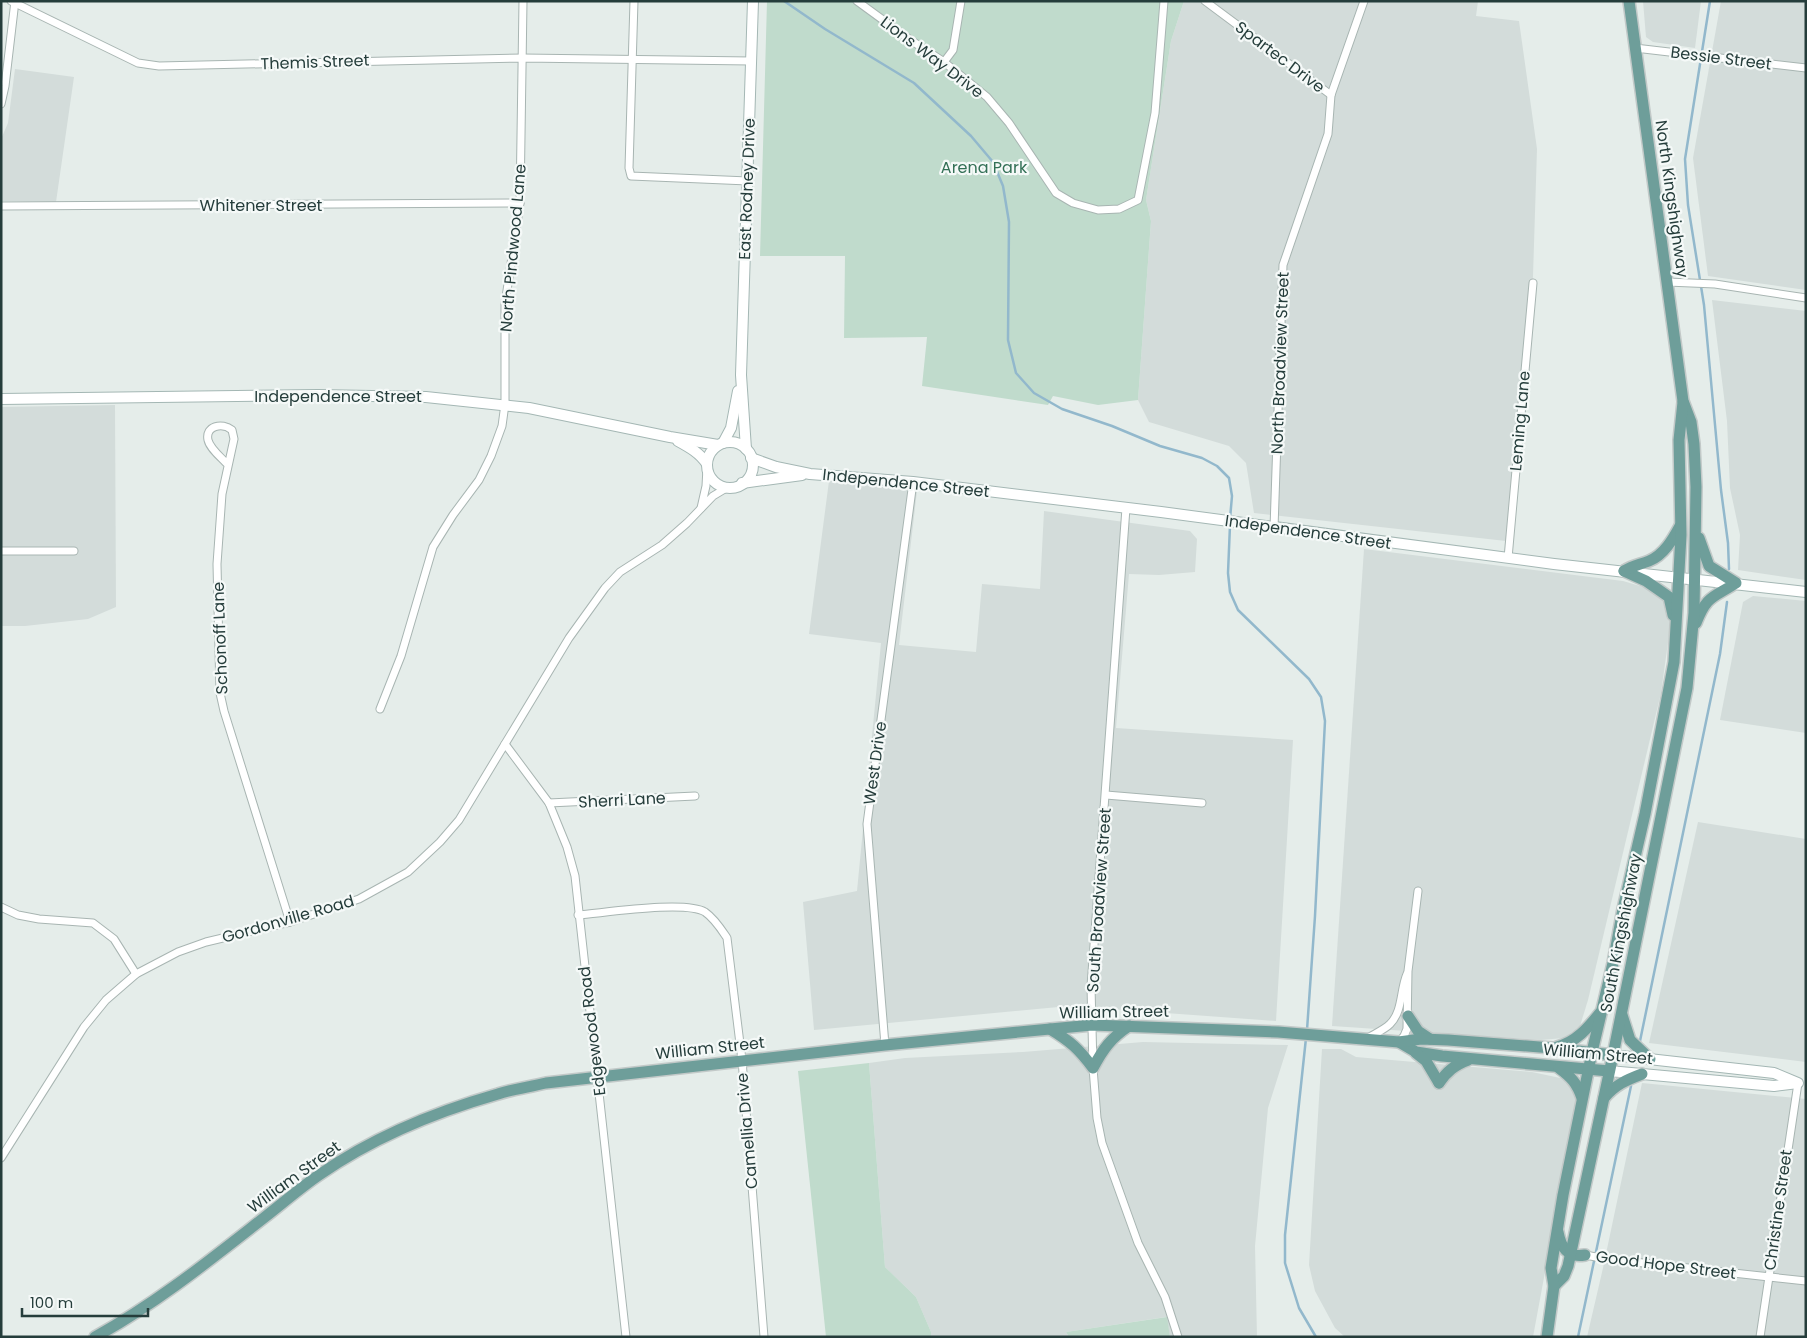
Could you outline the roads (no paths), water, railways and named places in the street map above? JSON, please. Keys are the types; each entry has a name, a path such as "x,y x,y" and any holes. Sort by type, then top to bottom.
{"main road":[{"name":"North Kingshighway","path":"1629,1 1683,400 1691,422 1694,444 1696,530 1694,580"},
{"name":"North Kingshighway","path":"1679,578 1681,524 1679,440 1683,400"},
{"path":"1624,571 1633,565 1650,561 1659,555 1672,541 1681,524"},
{"path":"1692,632 1704,605 1712,596 1736,583 1709,566 1696,530"},
{"path":"1624,571 1646,581 1669,597 1676,630"},
{"name":"South Kingshighway","path":"1547,1337 1554,1286 1551,1268 1557,1231 1592,1052 1666,709 1674,662 1679,578"},
{"name":"South Kingshighway","path":"1554,1286 1564,1276 1570,1255 1613,1055 1687,688 1694,580"},
{"path":"1552,1048 1568,1044 1591,1024 1602,1009"},
{"path":"1621,1013 1630,1040 1650,1059"},
{"path":"1408,1016 1418,1031 1431,1040"},
{"name":"William Street","path":"95,1337 128,1319 182,1282 319,1175 363,1148 426,1119 499,1093 546,1084 598,1076 742,1060 1092,1025 1278,1032 1399,1042 1421,1039 1552,1048 1613,1055"},
{"path":"1050,1029 1067,1039 1081,1052 1093,1068 1103,1050 1116,1034 1130,1026"},
{"name":"William Street","path":"1399,1042 1416,1052 1609,1072"},
{"path":"1416,1052 1426,1061 1439,1083 1445,1074 1456,1065 1472,1059"},
{"path":"1558,1067 1572,1077 1578,1086 1582,1101"},
{"path":"1604,1098 1613,1088 1626,1080 1642,1074"},
{"path":"1557,1231 1561,1245 1570,1255 1585,1255"},
{"path":"1574,1237 1580,1250 1585,1255"}],"street":[{"name":"North Pindwood Lane","path":"380,709 401,656 433,547 453,515 479,480 492,456 502,426 505,404 505,304 520,203 523,1"},
{"path":"634,1 629,168 631,176 748,182"},
{"name":"Lions Way Drive","path":"857,1 909,40 944,62 987,97 1004,116 1056,192 1073,203 1098,210 1119,209 1138,200 1155,113 1164,1"},
{"path":"944,62 953,50 961,1"},
{"name":"Spartec Drive","path":"1205,1 1331,95"},
{"name":"North Broadview Street","path":"1274,528 1283,265 1328,134 1331,95 1364,1"},
{"name":"Themis Street","path":"14,2 138,63 158,66 523,58 751,61"},
{"path":"1,104 5,86 14,2"},
{"name":"East Rodney Drive","path":"749,454 741,377 753,6"},
{"name":"Bessie Street","path":"1636,48 1806,68"},
{"name":"Whitener Street","path":"1,206 520,203"},
{"path":"1667,282 1715,284 1806,298"},
{"name":"Leming Lane","path":"1508,558 1533,283"},
{"name":"East Rodney Drive","path":"720,444 731,428 741,377"},
{"name":"Independence Street","path":"1,399 426,397 505,404 670,437 720,444"},
{"name":"Schonoff Lane","path":"228,465 211,447 208,440 211,429 219,425 227,426 232,430 234,439 222,494 217,564 220,693 290,922"},
{"name":"Independence Street","path":"670,437 693,450 704,459 707,466"},
{"path":"733,442 749,454 752,469 749,476 742,483 728,487 717,484 712,479 707,466 708,456 720,444 733,442"},
{"name":"Independence Street","path":"749,454 776,467 810,474 913,482 1508,558 1806,592"},
{"name":"Gordonville Road","path":"700,508 706,486 707,466"},
{"name":"Independence Street","path":"742,483 810,474"},
{"name":"West Drive","path":"886,1045 867,824 913,482"},
{"name":"Gordonville Road","path":"1,1158 84,1027 106,1000 136,974 178,952 206,942 290,922 359,899 408,872 440,842 459,820 569,638 606,588 620,572 662,545 713,496 728,487"},
{"name":"South Broadview Street","path":"1126,508 1091,986 1093,1068 1097,1118 1102,1143 1138,1243 1165,1297 1178,1337"},
{"path":"1,551 74,551"},
{"name":"Edgewood Road","path":"505,744 549,803 575,876 626,1337"},
{"path":"1106,794 1202,803"},
{"name":"Sherri Lane","path":"549,803 695,796"},
{"path":"1399,1042 1407,1029 1408,972 1418,891"},
{"name":"Camellia Drive","path":"578,915 680,906 704,911 717,923 727,938 742,1060 764,1337"},
{"path":"1,907 18,915 40,919 93,923 114,939 136,974"},
{"path":"1366,1039 1394,1020 1408,972"},
{"name":"William Street","path":"1613,1055 1774,1073 1802,1083"},
{"name":"William Street","path":"1609,1072 1774,1086 1802,1083"},
{"name":"Christine Street","path":"1760,1337 1768,1278 1802,1083"},
{"name":"Good Hope Street","path":"1585,1255 1607,1260 1806,1281"}],"waterway":[{"path":"784,1 825,29 914,83 971,136 993,162 1003,186 1009,222 1008,340 1016,373 1034,393 1062,409 1112,426 1160,446 1202,458 1217,466 1229,478 1232,496 1230,519"},
{"path":"1710,1 1685,159 1688,205 1704,305 1729,569"},
{"path":"1230,525 1228,573 1230,592 1238,610 1309,679 1321,697 1325,721 1307,1030"},
{"path":"1640,1041 1720,654 1727,602"},
{"path":"1306,1038 1285,1235 1285,1263 1299,1308 1316,1337"},
{"path":"1578,1337 1631,1086"}],"park label":[{"name":"Arena Park","path":"984,167"}]}
